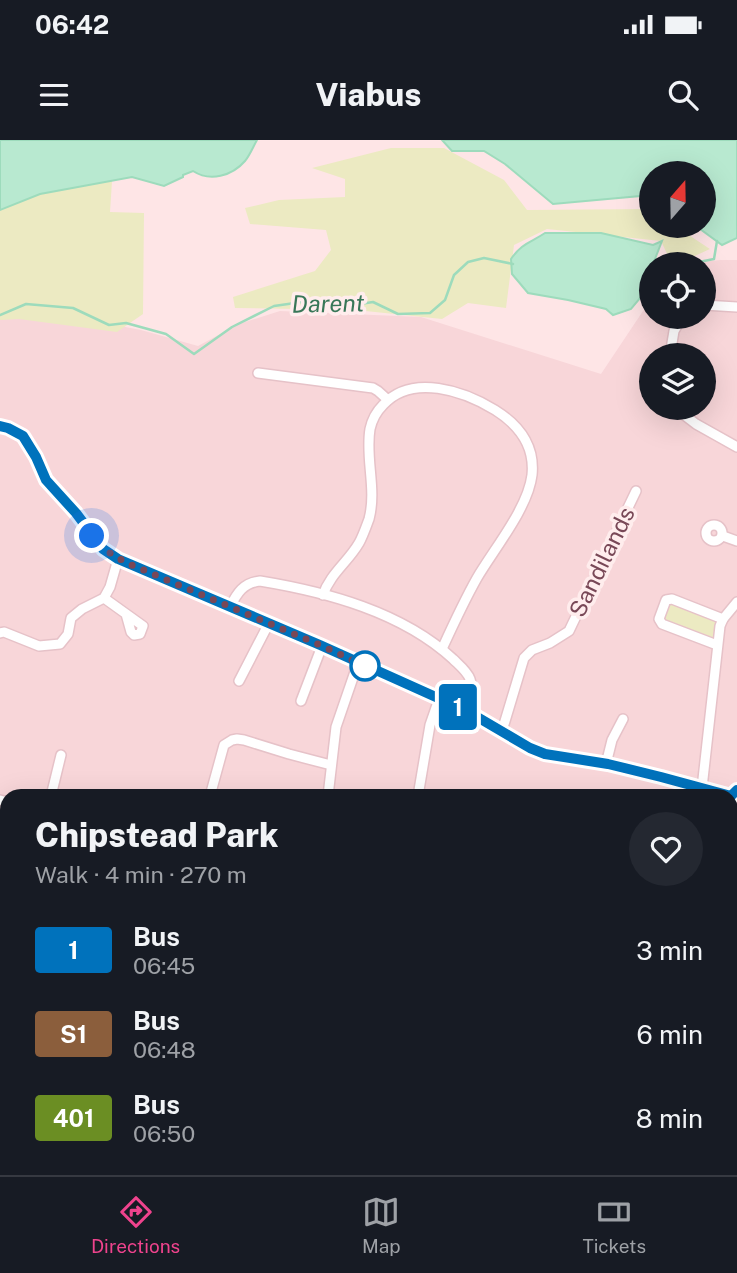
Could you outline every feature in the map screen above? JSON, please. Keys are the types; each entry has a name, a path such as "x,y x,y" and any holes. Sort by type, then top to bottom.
{"street":[{"path":"716,306 737,307"},
{"path":"258,373 373,388 388,400"},
{"path":"323,595 329,580 359,544 365,532 372,504 371,427 375,415 388,400 409,390 420,388 466,395 496,411 519,428 532,458 532,477 524,500 470,590 442,649"},
{"path":"691,420 737,447"},
{"path":"0,426 23,436 46,480 76,513 103,549 118,559 467,711 545,754 606,764 706,789"},
{"name":"Sandilands","path":"502,731 524,658 532,650 569,631 636,491"},
{"path":"723,536 737,541"},
{"path":"0,633 4,632 39,646 60,644 68,634 71,618 82,608 104,598 118,559"},
{"path":"230,607 239,591 251,582 268,582 363,606 431,640 467,673 472,687 467,711"},
{"path":"104,598 126,614"},
{"path":"717,645 662,624 659,619 666,600 672,599 723,619"},
{"path":"702,788 720,626 737,602"},
{"path":"239,681 269,623"},
{"path":"301,701 322,646"},
{"path":"329,789 336,727 358,663"},
{"path":"419,789 430,725 439,699"},
{"path":"606,764 612,740 623,719"},
{"path":"212,789 224,746 237,739 331,765"},
{"path":"53,789 61,755"}],"shaded area":[{"path":"0,140 257,140 240,166 221,176 206,176 193,171 164,186 132,177 40,194 0,210"},
{"path":"442,140 737,140 737,238 722,245 712,238 716,238 716,161 639,161 639,196 553,204 505,164 484,151 452,151"},
{"path":"391,148 444,148 504,180 527,210 639,209 639,238 693,238 710,249 703,252 666,252 661,241 547,229 514,245 506,308 468,303 442,319 356,310 235,308 233,297 315,271 331,250 326,230 250,224 245,208 279,200 345,197 345,179 312,168"},
{"path":"112,181 110,212 144,213 143,314 117,332 19,319 0,320 0,210 40,194"},
{"path":"545,233 601,233 653,245 662,241 658,252 639,252 639,299 631,309 613,315 606,309 528,293 512,274 511,259 523,246"},
{"path":"716,260 737,260 737,789 0,789 0,313 26,308 141,330 198,346 239,324 280,311 421,317 601,374 639,317 639,329 716,329"},
{"path":"669,602 717,621 714,638 663,619"}],"waterway":[{"name":"Darent","path":"715,252 717,241"},
{"name":"Darent","path":"0,315 26,304 73,308 109,325 126,323 166,334 194,354 232,327 274,306 309,301 340,307 373,302 398,314 430,313 445,300 454,275 468,262 484,258 513,264"}],"bus line":[{"name":"1","path":"0,426 23,436 46,480 76,513 103,549 118,559 467,711 545,754 608,764 705,789"}],"route":[{"path":"92,536 103,549 118,559 365,666"}]}
